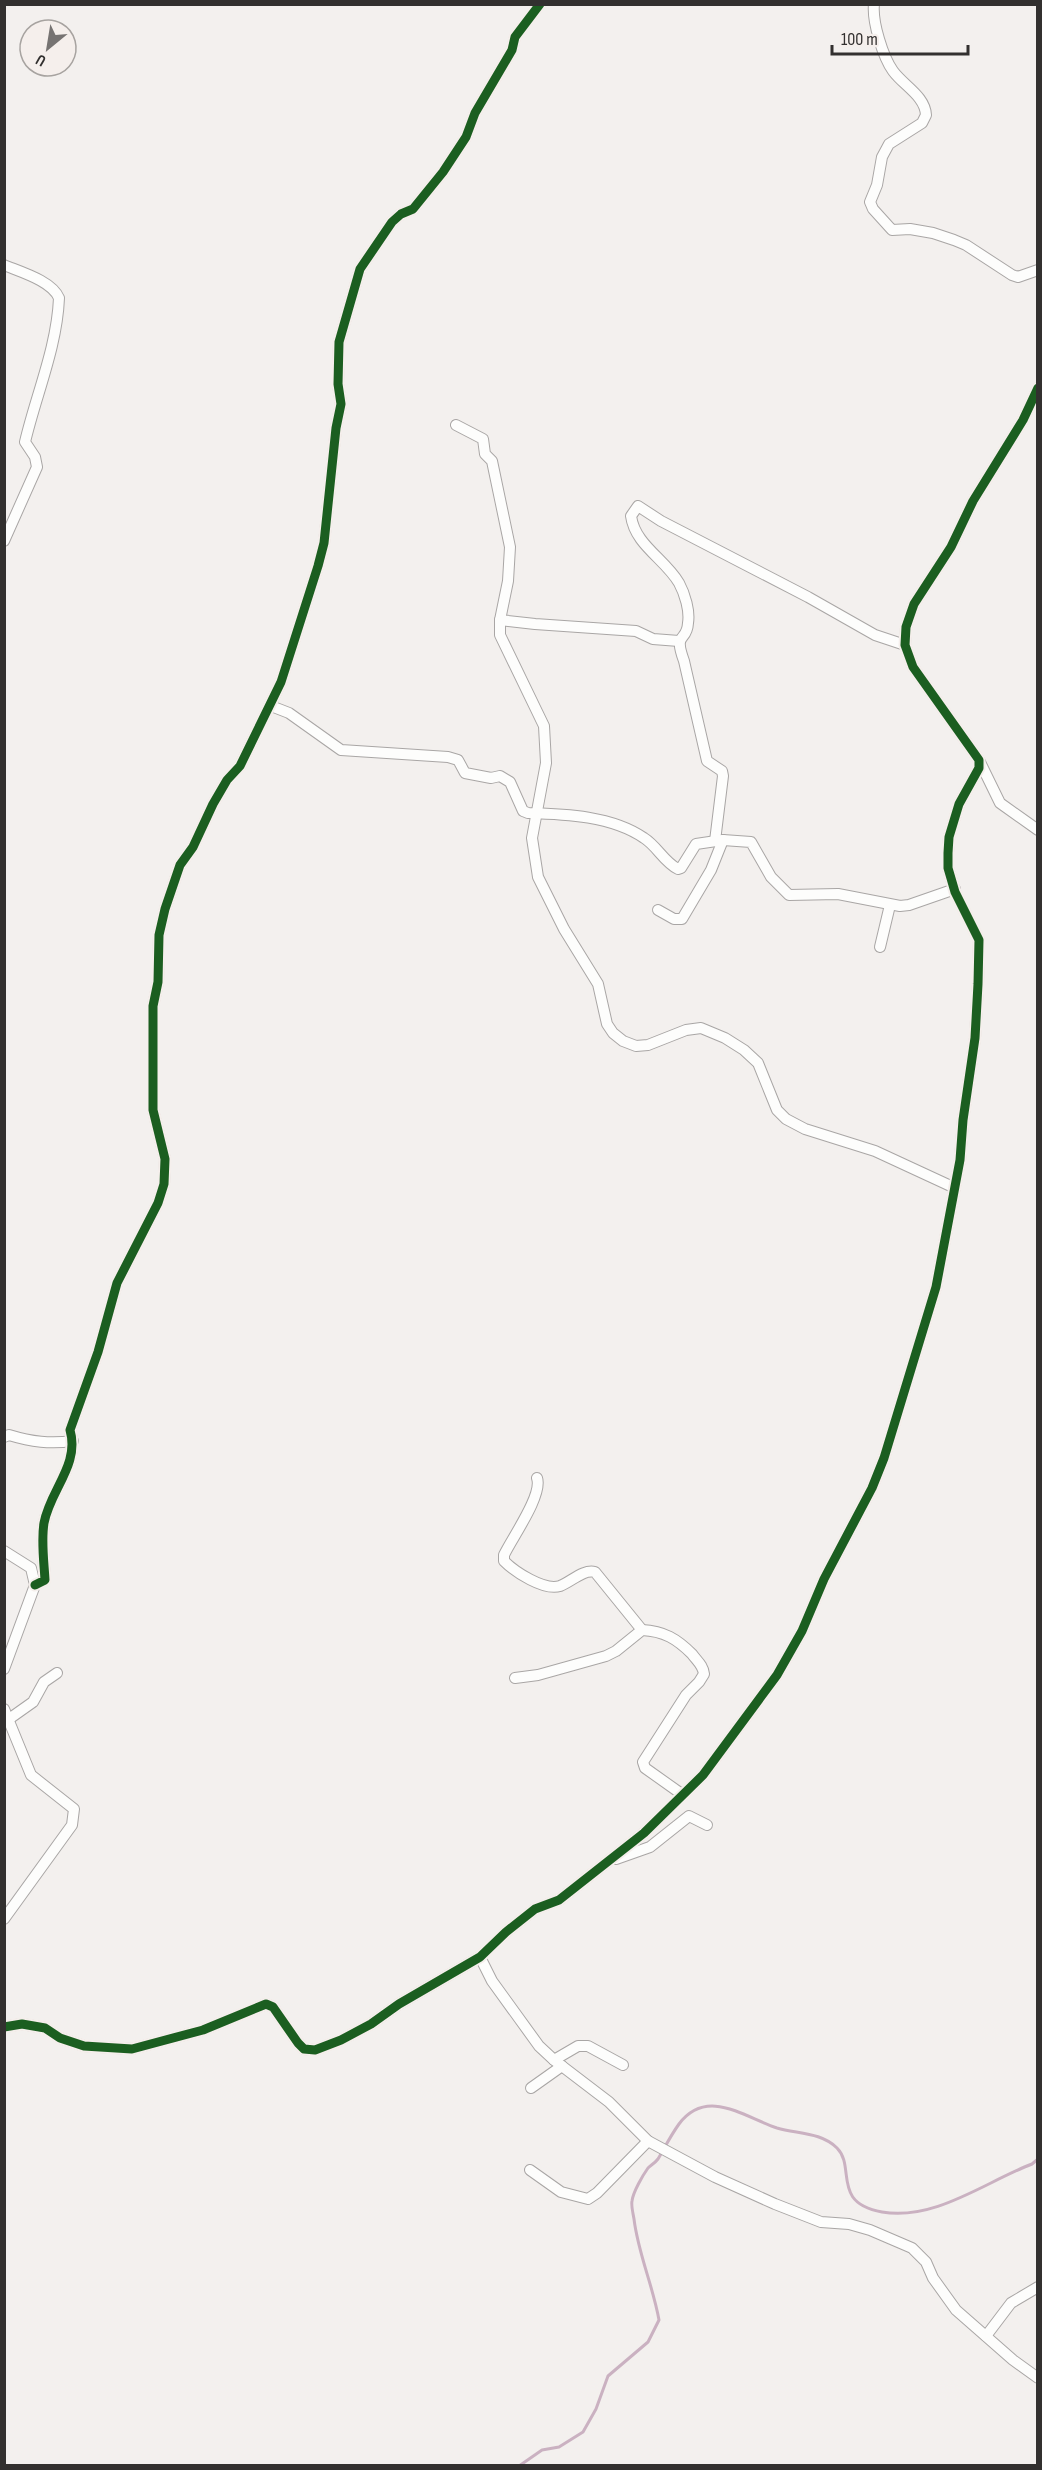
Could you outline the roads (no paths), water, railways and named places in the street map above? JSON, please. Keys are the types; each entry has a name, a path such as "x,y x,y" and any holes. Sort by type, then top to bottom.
{"street":[{"path":"35,1585 45,1580 44,1522 72,1457 73,1441 70,1430 98,1352 117,1283 158,1203 164,1184 165,1159 153,1110 153,1006 158,982 159,935 165,909 180,865 193,847 218,796 240,766 258,727 271,706 281,682 324,543 336,428 341,404 338,384 339,342 360,269 392,222 401,214 413,209 446,167 466,136 475,113 512,50 515,37 540,4"},
{"path":"874,4 875,23 892,70 922,101 926,115 922,123 889,144 882,157 877,185 870,202 873,209 892,230 910,229 954,240 966,245 1012,275 1018,277 1038,270"},
{"path":"4,265 48,286 56,292 59,298 42,384 34,403 25,442 35,457 37,467 4,541"},
{"path":"1038,388 1023,420 973,501 951,547 914,604 909,615 905,645 913,667 979,760 1000,803 1038,830"},
{"path":"456,425 483,439 485,454 492,461 510,547 508,581 500,620 500,635 544,726 546,763 532,838 538,877 564,929 598,984 607,1024 623,1041 636,1047 648,1045 686,1030 701,1028 725,1038 744,1050 758,1063 777,1110 786,1119 805,1129 874,1151 955,1188"},
{"path":"658,910 680,921 711,870 719,841 723,776 722,771 707,761 679,641 689,625 686,601 678,582 650,551 636,530 631,516 638,506 661,521 808,597 875,635 905,645"},
{"path":"500,620 636,631 653,639 679,641"},
{"path":"271,706 289,713 340,750 448,757 458,760 465,773 491,778 500,776 510,782 523,811 592,819 632,830 650,842 678,869 681,868 696,844 719,841 753,843 771,877 789,895 838,894 890,905 909,905 955,889"},
{"path":"4,2027 22,2024 45,2028 60,2038 84,2046 132,2049 204,2030 266,2004 273,2007 304,2049 315,2050 341,2040 371,2024 399,2004 480,1957 506,1932 535,1910 559,1900 644,1833 703,1775 777,1675 802,1631 824,1579 872,1488 897,1418 917,1344 931,1308 955,1188 975,1038 979,940 955,889 948,868 949,837 959,804 979,768 979,760"},
{"path":"880,947 890,905"},
{"path":"4,1437 9,1435 49,1444 73,1441"},
{"path":"537,1478 539,1481 535,1498 504,1555 504,1561 513,1569 549,1587 558,1587 586,1572 595,1572 642,1630 677,1639 704,1671 699,1682 686,1695 644,1762 645,1768 683,1795"},
{"path":"4,1551 31,1568 35,1585 4,1669"},
{"path":"516,1678 538,1675 606,1656 616,1651 642,1630"},
{"path":"4,1919 72,1825 74,1817 74,1809 66,1801 31,1775 7,1714 33,1702 44,1682 57,1673"},
{"path":"610,1860 624,1858 650,1847 690,1816 707,1825"},
{"path":"480,1957 492,1981 539,2046 594,2089 648,2140 715,2177 775,2204 821,2222 849,2224 870,2230 912,2248 926,2262 933,2278 956,2310 1038,2378"},
{"path":"531,2088 582,2045 623,2065"},
{"path":"530,2170 561,2192 588,2199 597,2193 648,2140"},
{"path":"986,2336 1011,2303 1038,2287"}],"waterway":[{"path":"519,2466 542,2450 559,2447 583,2432 596,2409 608,2376 648,2342 659,2320 639,2244 632,2201 636,2188 646,2171 658,2159 676,2128 690,2113 701,2107 726,2108 777,2128 824,2139 837,2148 842,2156 850,2193 856,2201 882,2212 902,2213 940,2206 1032,2164 1038,2159"}]}
